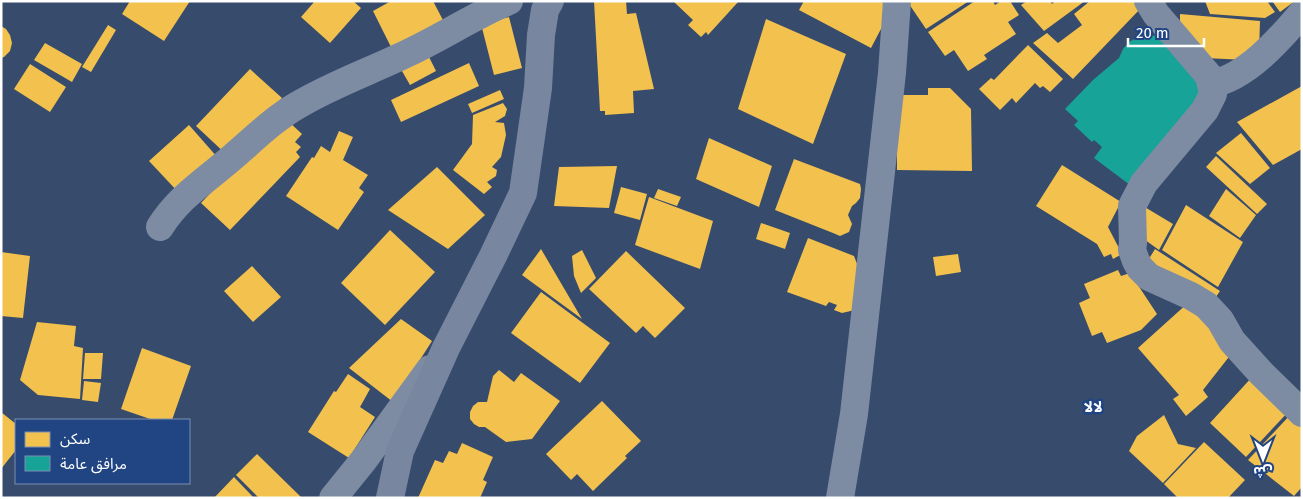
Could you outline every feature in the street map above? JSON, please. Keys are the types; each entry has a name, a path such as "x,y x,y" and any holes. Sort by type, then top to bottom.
{"main road":[{"path":"390,498 400,452 446,348 523,193 538,88 541,35 545,10 550,1"}],"street":[{"path":"160,227 169,213 183,198 297,106 323,91 408,53 480,14 509,1"},
{"path":"840,498 854,414 892,73 897,1"},
{"path":"1148,1 1156,14 1209,76 1212,94 1205,110 1144,183 1132,206 1132,250 1136,261 1149,277 1206,305 1220,320 1232,341 1302,413"},
{"path":"1211,84 1221,82 1252,64 1283,35 1302,13"},
{"path":"333,498 363,461 446,348"}],"building: سكن":[{"path":"130,1 190,1 164,41 122,14"},
{"path":"315,1 353,1 361,8 330,43 301,17"},
{"path":"391,1 433,1 444,22 392,49 373,11"},
{"path":"594,1 626,1 627,14 636,13 654,89 633,91 634,113 605,115 605,111 600,111"},
{"path":"673,1 739,1 708,35 706,32 701,37 688,25 693,20"},
{"path":"804,1 880,1 892,8 871,48 799,10"},
{"path":"907,1 969,1 926,29"},
{"path":"975,1 993,1 995,5 1001,1 1010,1 1019,15 1008,22 1016,34 984,55 987,59 968,71 954,50 945,56 928,32"},
{"path":"1027,1 1050,1 1052,4 1055,1 1085,1 1044,31 1021,5"},
{"path":"1090,1 1137,1 1141,8 1073,79 1033,43 1047,33 1058,43 1082,25 1074,14"},
{"path":"1205,1 1267,1 1275,12 1265,18 1210,14"},
{"path":"1272,1 1295,1 1280,12"},
{"path":"1180,14 1260,21 1259,52 1247,60 1204,58 1180,26"},
{"path":"509,17 522,68 494,75 481,24"},
{"path":"766,19 846,54 813,144 738,109"},
{"path":"108,25 116,30 91,72 82,67"},
{"path":"1,26 10,35 12,43 10,51 1,58"},
{"path":"45,43 82,64 72,82 34,60"},
{"path":"1028,45 1063,79 1050,92 1043,86 1040,88 1035,83 1016,103 1012,98 1000,110 979,89 991,78 994,80"},
{"path":"425,49 436,71 410,85 398,64"},
{"path":"469,63 479,86 401,122 391,100"},
{"path":"30,64 66,87 50,112 14,89"},
{"path":"250,69 282,98 228,156 196,126"},
{"path":"1302,86 1302,149 1273,165 1237,122"},
{"path":"928,88 950,88 971,109 972,171 897,170 897,95 928,95"},
{"path":"500,90 504,99 472,113 468,104"},
{"path":"503,103 507,109 505,116 495,122 504,123 506,135 501,157 492,167 497,170 496,176 487,182 492,187 484,194 453,170 472,144 473,115"},
{"path":"288,121 302,134 295,142 301,147 296,152 300,157 230,230 201,203 271,130"},
{"path":"189,125 218,158 179,193 149,161"},
{"path":"339,131 353,137 343,160 368,175 359,188 364,192 338,230 286,196 321,146 330,152"},
{"path":"1241,133 1270,168 1250,184 1216,153"},
{"path":"709,138 772,166 759,207 696,179"},
{"path":"1216,156 1267,204 1257,214 1206,167"},
{"path":"794,159 860,184 860,198 852,206 848,215 852,224 849,232 840,236 775,210"},
{"path":"1062,165 1121,202 1108,227 1122,254 1113,259 1111,254 1104,257 1097,244 1036,206"},
{"path":"617,166 609,208 554,206 559,167"},
{"path":"437,167 485,215 448,249 388,210"},
{"path":"621,187 647,194 640,220 614,213"},
{"path":"658,189 681,197 677,206 654,198"},
{"path":"1226,189 1256,215 1240,238 1209,216"},
{"path":"649,197 713,221 700,269 635,245"},
{"path":"1186,205 1243,242 1218,287 1162,250"},
{"path":"1143,206 1173,224 1159,250 1141,237"},
{"path":"761,223 790,233 785,249 756,239"},
{"path":"390,230 435,272 385,325 341,283"},
{"path":"808,238 854,256 859,269 855,310 842,313 834,310 837,305 829,302 826,306 787,292"},
{"path":"541,249 582,319 522,275"},
{"path":"1155,249 1220,291 1211,304 1147,262"},
{"path":"582,250 596,278 581,293 574,276 572,256"},
{"path":"626,251 685,308 655,338 643,326 636,333 589,289"},
{"path":"1,252 30,256 23,318 1,316"},
{"path":"958,254 961,272 936,276 933,257"},
{"path":"252,266 281,297 253,322 224,291"},
{"path":"1118,270 1121,276 1130,273 1157,314 1141,330 1107,343 1102,332 1092,336 1079,303 1090,298 1084,284"},
{"path":"541,292 610,343 580,383 511,333"},
{"path":"1189,302 1232,353 1203,390 1208,397 1186,416 1173,399 1179,395 1138,348"},
{"path":"401,319 432,341 393,402 349,368"},
{"path":"37,322 76,326 74,346 83,348 80,399 38,395 20,380"},
{"path":"142,348 191,366 172,419 150,419 121,409"},
{"path":"85,353 103,353 101,379 83,379"},
{"path":"499,370 514,382 521,373 560,401 532,439 506,442 485,427 479,427 474,424 470,419 470,412 473,406 478,402 487,402 493,376"},
{"path":"348,374 370,389 360,407 375,417 349,458 308,432 334,391 336,392"},
{"path":"1253,376 1290,410 1246,457 1210,423"},
{"path":"84,381 101,383 98,402 82,400"},
{"path":"602,401 641,441 625,456 627,458 593,491 577,474 571,480 546,454"},
{"path":"1,412 15,423 15,451 1,469"},
{"path":"1292,413 1302,422 1302,487 1294,496 1248,460"},
{"path":"1164,415 1178,444 1196,448 1163,483 1129,451 1137,436"},
{"path":"1204,442 1245,480 1228,498 1178,498 1164,484"},
{"path":"462,443 493,457 483,480 487,482 480,498 418,498 435,460 443,463 449,451 457,454"},
{"path":"257,454 302,498 259,498 236,475"},
{"path":"234,477 254,498 214,498"}],"building: مرافق عامة":[{"path":"1147,35 1158,36 1196,66 1201,103 1130,185 1094,158 1102,147 1094,140 1092,142 1074,125 1078,121 1065,109 1093,80 1119,58 1129,42"}],"district":[{"name":"لالا","path":"1093,407"}]}
